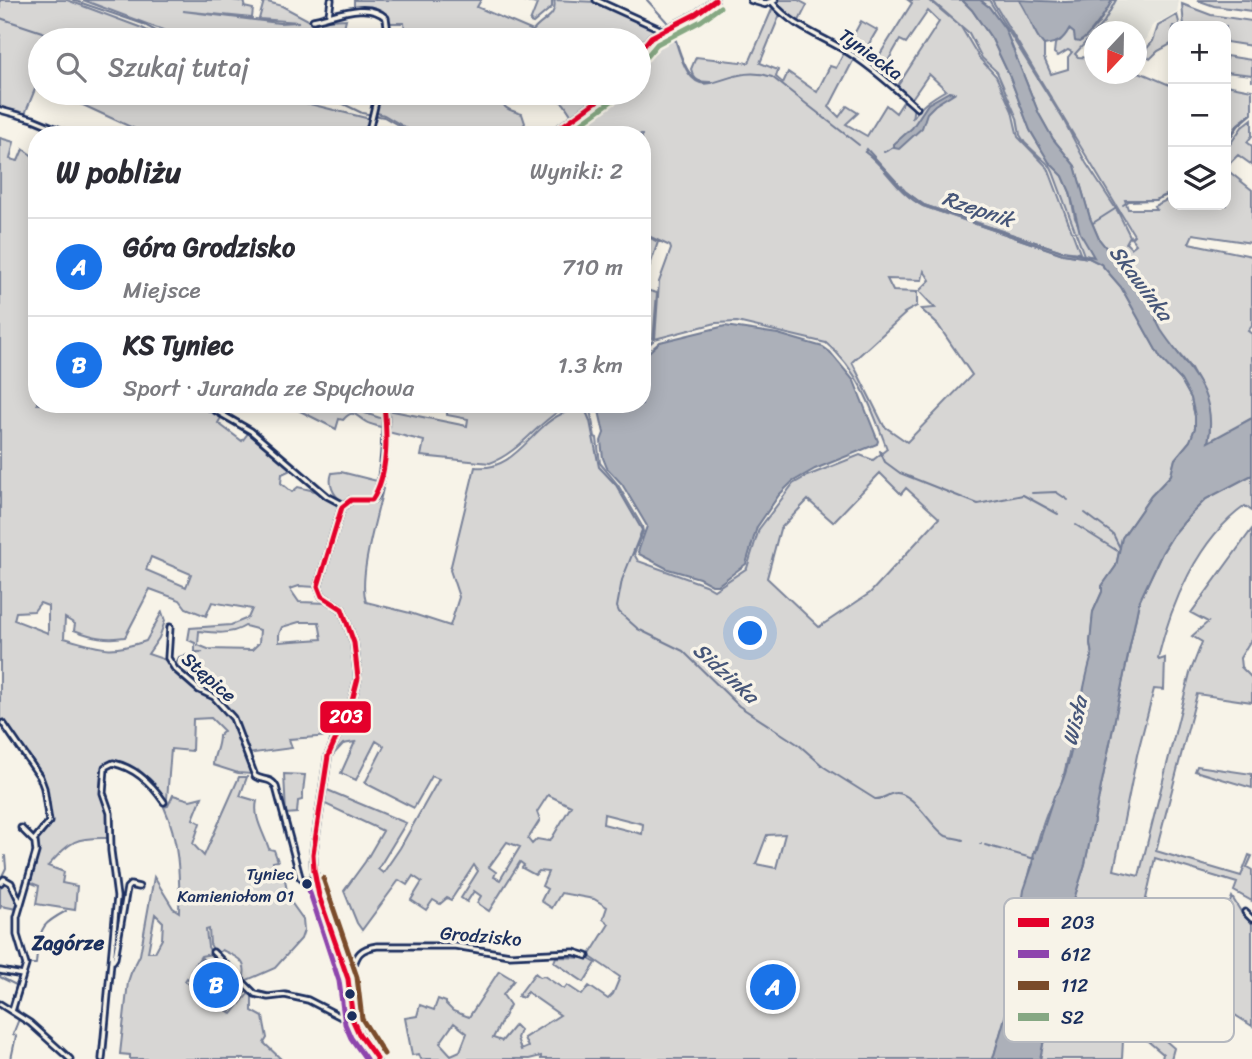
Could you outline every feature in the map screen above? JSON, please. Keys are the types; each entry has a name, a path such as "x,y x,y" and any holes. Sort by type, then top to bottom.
{"street":[{"path":"328,15 331,0"},
{"path":"597,0 669,29"},
{"path":"651,38 696,14 715,0"},
{"name":"Tyniecka","path":"751,0 765,4 774,1 797,24 856,57 917,108"},
{"path":"313,20 354,10 380,13 388,22 388,28"},
{"path":"370,126 375,105"},
{"path":"562,126 591,105"},
{"path":"0,110 50,126"},
{"path":"220,413 251,431 327,496 344,505"},
{"path":"377,1059 353,1021 348,979 315,880 315,836 326,766 356,693 358,678 354,643 342,609 322,596 318,589 344,505 351,500 372,500 378,492 386,440 384,413"},
{"name":"Stępice","path":"170,627 168,658 175,669 200,690 214,697 233,718 255,776 271,780 276,787 300,877 303,880 315,880"},
{"path":"2,723 31,762 44,788 49,822 34,840"},
{"path":"102,1059 117,897 111,851 110,813 103,793 105,767 113,763 129,768 149,782 164,802"},
{"path":"12,1011 26,965 16,927 20,902 35,858 36,847 34,840 21,828"},
{"path":"0,883 4,879 11,883 20,902"},
{"path":"113,961 127,888 130,885 139,887"},
{"path":"1245,912 1252,919"},
{"name":"Grodzisko","path":"348,979 356,956 367,948 377,946 444,945 510,955 574,952 587,956"},
{"path":"213,952 255,995 285,995 307,1000 353,1021"},
{"path":"0,971 23,975"},
{"path":"0,1004 39,1030 70,1059"}],"shaded area":[{"path":"0,0 67,0 142,28 28,28 29,105 25,114 0,110"},
{"path":"83,0 232,0 245,2 244,7 253,9 252,18 183,11 279,23 299,22 259,19 264,1 282,6 310,21 346,19 344,28 157,28"},
{"path":"354,0 481,0 477,7 526,28 405,28 404,23 391,23 381,11 354,9"},
{"path":"519,0 552,0 552,7 533,23 530,22 537,4"},
{"path":"554,0 597,2 662,31 651,35 651,28 536,28 554,10"},
{"path":"778,0 798,0 807,5 798,23 776,5"},
{"path":"908,0 929,0 961,27 980,59 996,76 1012,111 1018,137 1048,168 1080,253 1062,251 924,205 905,191 867,150 865,152 906,195 923,206 1063,254 1089,258 1101,264 1121,287 1161,359 1181,380 1191,398 1195,416 1195,428 1190,441 1175,459 1171,475 1151,496 1122,538 1116,566 1102,586 1093,612 1090,643 1092,656 1060,791 1046,817 1024,898 1004,898 1004,1022 993,1059 541,1059 541,1056 529,1059 421,1059 419,1054 412,1055 405,1018 417,1016 420,1005 434,1010 438,999 446,1002 453,1011 469,1017 499,971 514,980 503,995 510,1005 493,1038 502,1041 515,1025 520,1030 517,1038 521,1050 528,1047 524,1038 560,1015 527,992 523,998 518,996 535,973 564,989 567,985 582,995 589,986 608,999 620,977 589,956 609,924 603,919 607,907 594,899 561,893 552,908 541,901 547,889 542,886 548,872 539,871 535,875 522,868 524,865 520,862 489,911 477,903 481,896 474,891 467,902 461,898 478,871 474,865 451,900 447,898 440,904 433,900 426,910 411,900 422,882 413,876 407,885 399,880 362,930 357,923 344,891 383,831 323,803 325,789 406,823 378,869 383,873 439,779 432,776 414,808 365,783 384,746 376,741 356,780 341,773 355,742 343,744 331,757 360,678 357,645 344,612 339,604 321,590 345,507 351,502 370,503 378,497 383,488 366,562 366,602 450,626 459,597 450,570 475,467 490,467 502,462 543,426 564,413 590,413 600,463 618,485 642,526 643,532 634,554 638,561 714,590 747,568 759,529 793,484 860,455 873,460 887,449 870,406 856,378 826,343 737,322 716,323 655,339 659,282 671,249 651,237 651,126 568,126 597,105 651,105 651,41 672,30 685,67 696,81 704,84 713,82 701,82 694,77 691,69 696,57 749,63 773,7 780,13 760,63 778,70 776,77 783,83 788,72 817,92 830,66 836,68 845,51 855,57 829,107 839,117 847,106 858,113 846,124 867,136 886,105 896,113 905,99 914,106 912,119 927,102 946,90 929,74 913,97 908,99 897,87 939,22 928,11 906,43 900,40 881,73 872,67 912,3","holes":["924,271 930,280 919,291 935,308 921,309 938,325 972,375 907,442 884,426 852,362 904,313 917,306 917,292 893,291 887,279 922,280","880,473 901,494 906,488 939,518 870,593 819,627 767,578 780,529 808,500 833,522","548,795 571,806 552,838 548,841 537,839 532,844 528,839 540,820 537,812","604,814 643,824 642,834 603,824","785,834 776,868 756,864 767,835","507,842 520,847 500,880 494,877 496,872 489,867","454,1023 467,1033 460,1051 451,1055 440,1043"]},
{"path":"931,0 962,0 992,39 1030,130 1049,162 1063,176 1070,192 1075,218 1094,257 1084,255 1050,166 1020,135 1017,118 997,72 982,58 969,33"},
{"path":"962,0 980,0 989,7 1005,29 1039,114 1053,139 1075,166 1099,239 1158,313 1156,320 1161,330 1198,381 1209,408 1208,442 1252,418 1252,475 1206,499 1190,515 1162,553 1139,602 1085,864 1074,898 1023,898 1034,851 1036,852 1054,796 1061,785 1071,751 1092,656 1090,643 1093,612 1102,586 1116,566 1122,538 1151,496 1171,475 1175,459 1190,441 1195,428 1195,416 1191,398 1181,380 1161,359 1121,287 1101,264 1089,258 1063,254 923,206 914,201 865,152 867,149 905,191 924,205 1062,251 1094,257 1080,233 1070,192 1063,176 1049,162 1030,130 992,39"},
{"path":"980,0 989,0 1063,119 1086,163 1118,212 1130,236 1126,243 1131,248 1136,244 1131,238 1134,235 992,0 1019,0 1044,45 1044,58 1051,74 1068,69 1068,57 1072,52 1068,50 1058,56 1054,53 1055,44 1069,29 1074,33 1076,41 1084,35 1084,44 1075,54 1084,57 1084,84 1147,84 1147,75 1168,84 1168,194 1155,200 1125,200 1128,209 1156,209 1154,206 1168,199 1168,210 1231,210 1231,173 1252,190 1252,243 1193,234 1189,243 1252,256 1252,326 1248,331 1252,334 1252,418 1210,443 1209,414 1196,378 1164,336 1160,329 1158,313 1099,239 1075,166 1053,139 1039,114 1005,29 989,7"},
{"path":"1019,0 1112,0 1099,21 1084,21 1084,38 1079,42 1075,41 1074,33 1069,29 1059,41 1044,45"},
{"path":"1112,0 1116,0 1105,21 1100,21"},
{"path":"1116,0 1179,0 1177,12 1152,26 1147,36 1147,21 1104,21"},
{"path":"1197,0 1252,0 1252,11 1214,6"},
{"path":"1182,4 1211,15 1252,21 1252,46 1231,43 1231,21 1184,21"},
{"path":"1177,15 1179,21 1168,21 1168,46 1150,59 1147,56 1147,48 1153,41 1158,26"},
{"path":"861,21 877,30 860,59 846,49"},
{"path":"1231,57 1252,60 1252,75 1231,73"},
{"path":"1231,86 1252,90 1252,113 1238,124 1231,135"},
{"path":"949,92 954,93 927,113 922,128 899,149 894,148 894,144 912,128 928,104"},
{"path":"83,105 314,105 370,119 368,126 128,126"},
{"path":"376,105 504,105 522,114 525,123 523,126 403,126 374,112"},
{"path":"565,105 587,105 572,116"},
{"path":"1252,119 1252,136 1247,142 1252,146 1252,165 1238,155 1231,162 1231,143 1242,127"},
{"path":"0,138 14,142 10,159 18,161 23,149 28,153 28,413 217,413 222,416 218,423 242,441 249,432 295,468 282,474 281,483 292,492 298,487 319,492 339,505 332,539 316,587 299,586 290,589 299,602 329,603 336,607 354,646 357,676 350,706 326,757 331,736 289,739 292,748 247,754 237,724 227,708 212,696 201,693 213,699 232,719 251,774 213,765 219,736 224,731 211,718 193,719 192,751 171,749 167,799 164,799 156,786 138,769 136,771 110,762 102,766 100,793 110,813 108,838 88,838 74,842 48,866 64,872 62,883 77,886 75,910 36,904 39,886 29,882 37,857 38,837 51,822 42,776 5,723 0,720","holes":["151,557 191,574 186,587 146,570","150,589 180,600 186,608 206,616 212,602 252,609 248,618 231,625 190,628 188,640 195,643 195,652 203,652 179,657 175,665 169,665 166,660 148,654 159,638 165,621 162,612 146,641 133,645 104,648 64,638 65,618 75,624 74,630 105,638 125,637","40,603 48,606 48,633 14,620 16,612 34,611","299,622 319,622 322,639 279,642 282,627","245,626 260,630 259,643 252,650 208,649 198,645 199,631 229,632"]},
{"path":"651,238 658,242 651,262"},
{"path":"651,291 657,293 651,343"},
{"path":"725,326 778,334 823,347 854,381 878,441 877,444 815,469 792,482 779,495 757,527 746,564 718,585 668,569 639,554 647,526 603,458 601,441 604,433 599,413 651,413 651,350 660,342"},
{"path":"304,413 365,413 383,419 384,428 349,414 343,420 339,419 336,429"},
{"path":"388,413 403,413 467,426 468,419 447,415 556,413 509,453 490,463 421,456 424,441 388,432"},
{"path":"341,472 377,481 376,492 368,499 342,501 336,496 331,485 332,473"},
{"path":"1252,475 1252,511 1245,506 1213,536 1189,574 1170,616 1158,658 1165,658 1164,690 1154,689 1137,755 1114,870 1139,876 1190,673 1202,642 1192,636 1208,622 1191,613 1252,529 1252,638 1240,658 1241,667 1252,678 1252,702 1197,694 1156,851 1241,876 1249,855 1252,856 1247,867 1252,870 1252,901 1234,891 1237,883 1155,858 1146,898 1074,898 1085,864 1139,602 1162,553 1190,515 1206,499"},
{"path":"1197,766 1252,774 1252,788 1195,771"},
{"path":"284,774 305,775 302,800 298,801 297,813 286,814"},
{"path":"239,777 247,777 240,796 257,801 256,813 260,825 269,849 274,850 278,861 273,862 275,871 280,870 285,879 288,898 303,919 304,930 301,939 275,968 245,981 240,960 222,950 216,955 210,944 209,929 206,930 208,947 212,954 201,956 191,971 202,958 246,991 231,1011 187,978 185,981 232,1014 248,994 252,995 252,1011 263,1017 267,1038 264,1043 281,1059 130,1059 130,1055 120,1054 128,982 140,955 154,877 173,908 179,912 176,845 164,807 168,806 173,795 190,800 202,797 193,819 200,823 193,844 204,856","holes":["155,914 163,922 162,939 155,952 148,952"]},
{"path":"4,881 10,883 18,901 17,909 1,906 0,909 0,885"},
{"path":"1234,900 1243,915 1252,922 1252,1026 1234,1014"},
{"path":"556,957 587,958 596,963 584,982 554,962"},
{"path":"1004,1020 1004,1042 1043,1042 1040,1059 993,1059"},
{"path":"1043,1042 1123,1042 1122,1059 1040,1059"},
{"path":"1149,1042 1167,1042 1174,1048 1171,1059 1162,1059 1163,1054"}],"waterway":[{"name":"Sidzinka","path":"73,0 150,28"},
{"name":"Rzepnik","path":"647,0 667,22"},
{"path":"0,18 30,28"},
{"name":"Rzepnik","path":"673,29 682,58 691,75 701,82 712,83 738,75 772,77 859,145"},
{"name":"Sidzinka","path":"346,105 362,113 384,117 400,126"},
{"path":"1231,137 1252,114"},
{"path":"884,152 894,147"},
{"path":"1123,205 1129,201 1155,200 1168,195"},
{"path":"1093,223 1115,209"},
{"name":"Sidzinka","path":"587,413 599,467 616,485 642,530 622,580 617,607 619,612 638,629 683,651 739,706 799,745 824,767 875,799 893,793 903,794 946,836 963,840"},
{"path":"880,451 885,462 900,473 978,504 1023,495 1058,514"},
{"path":"1032,493 1056,492 1068,500"},
{"path":"1085,513 1113,534 1120,548"},
{"path":"1076,525 1119,552"},
{"name":"Sidzinka","path":"985,845 1035,859"},
{"path":"0,880 6,868 5,856"},
{"path":"38,951 44,926 66,911"},
{"path":"27,968 28,964 36,964 37,953"},
{"path":"20,996 25,973"},
{"path":"0,977 18,986"},
{"path":"19,999 16,1007 21,1015"},
{"path":"11,1059 16,1036 13,1034 19,1019"}],"transit line":[{"name":"203","path":"651,37 696,14 715,0"},
{"name":"S2","path":"651,51 657,44 701,21 720,7"},
{"name":"203","path":"562,126 591,105"},
{"name":"S2","path":"577,126 606,105"},
{"name":"203","path":"377,1059 353,1021 348,979 319,896 313,854 328,756 351,705 358,678 354,643 342,609 322,596 318,586 342,507 351,500 372,500 378,490 386,453 385,413"},
{"name":"112","path":"323,878 357,977 362,1019 384,1054"},
{"name":"612","path":"307,884 339,981 345,1024 366,1059"}],"place":[{"name":"Tyniec Kamieniołom 01","path":"307,884"},
{"name":"KS Tyniec","path":"216,985"},
{"name":"Góra Grodzisko","path":"773,987"}],"district":[{"name":"Zagórze","path":"68,943"}],"water label":[{"name":"Skawinka","path":"1141,283"},
{"name":"Wisła","path":"1075,721"}]}
